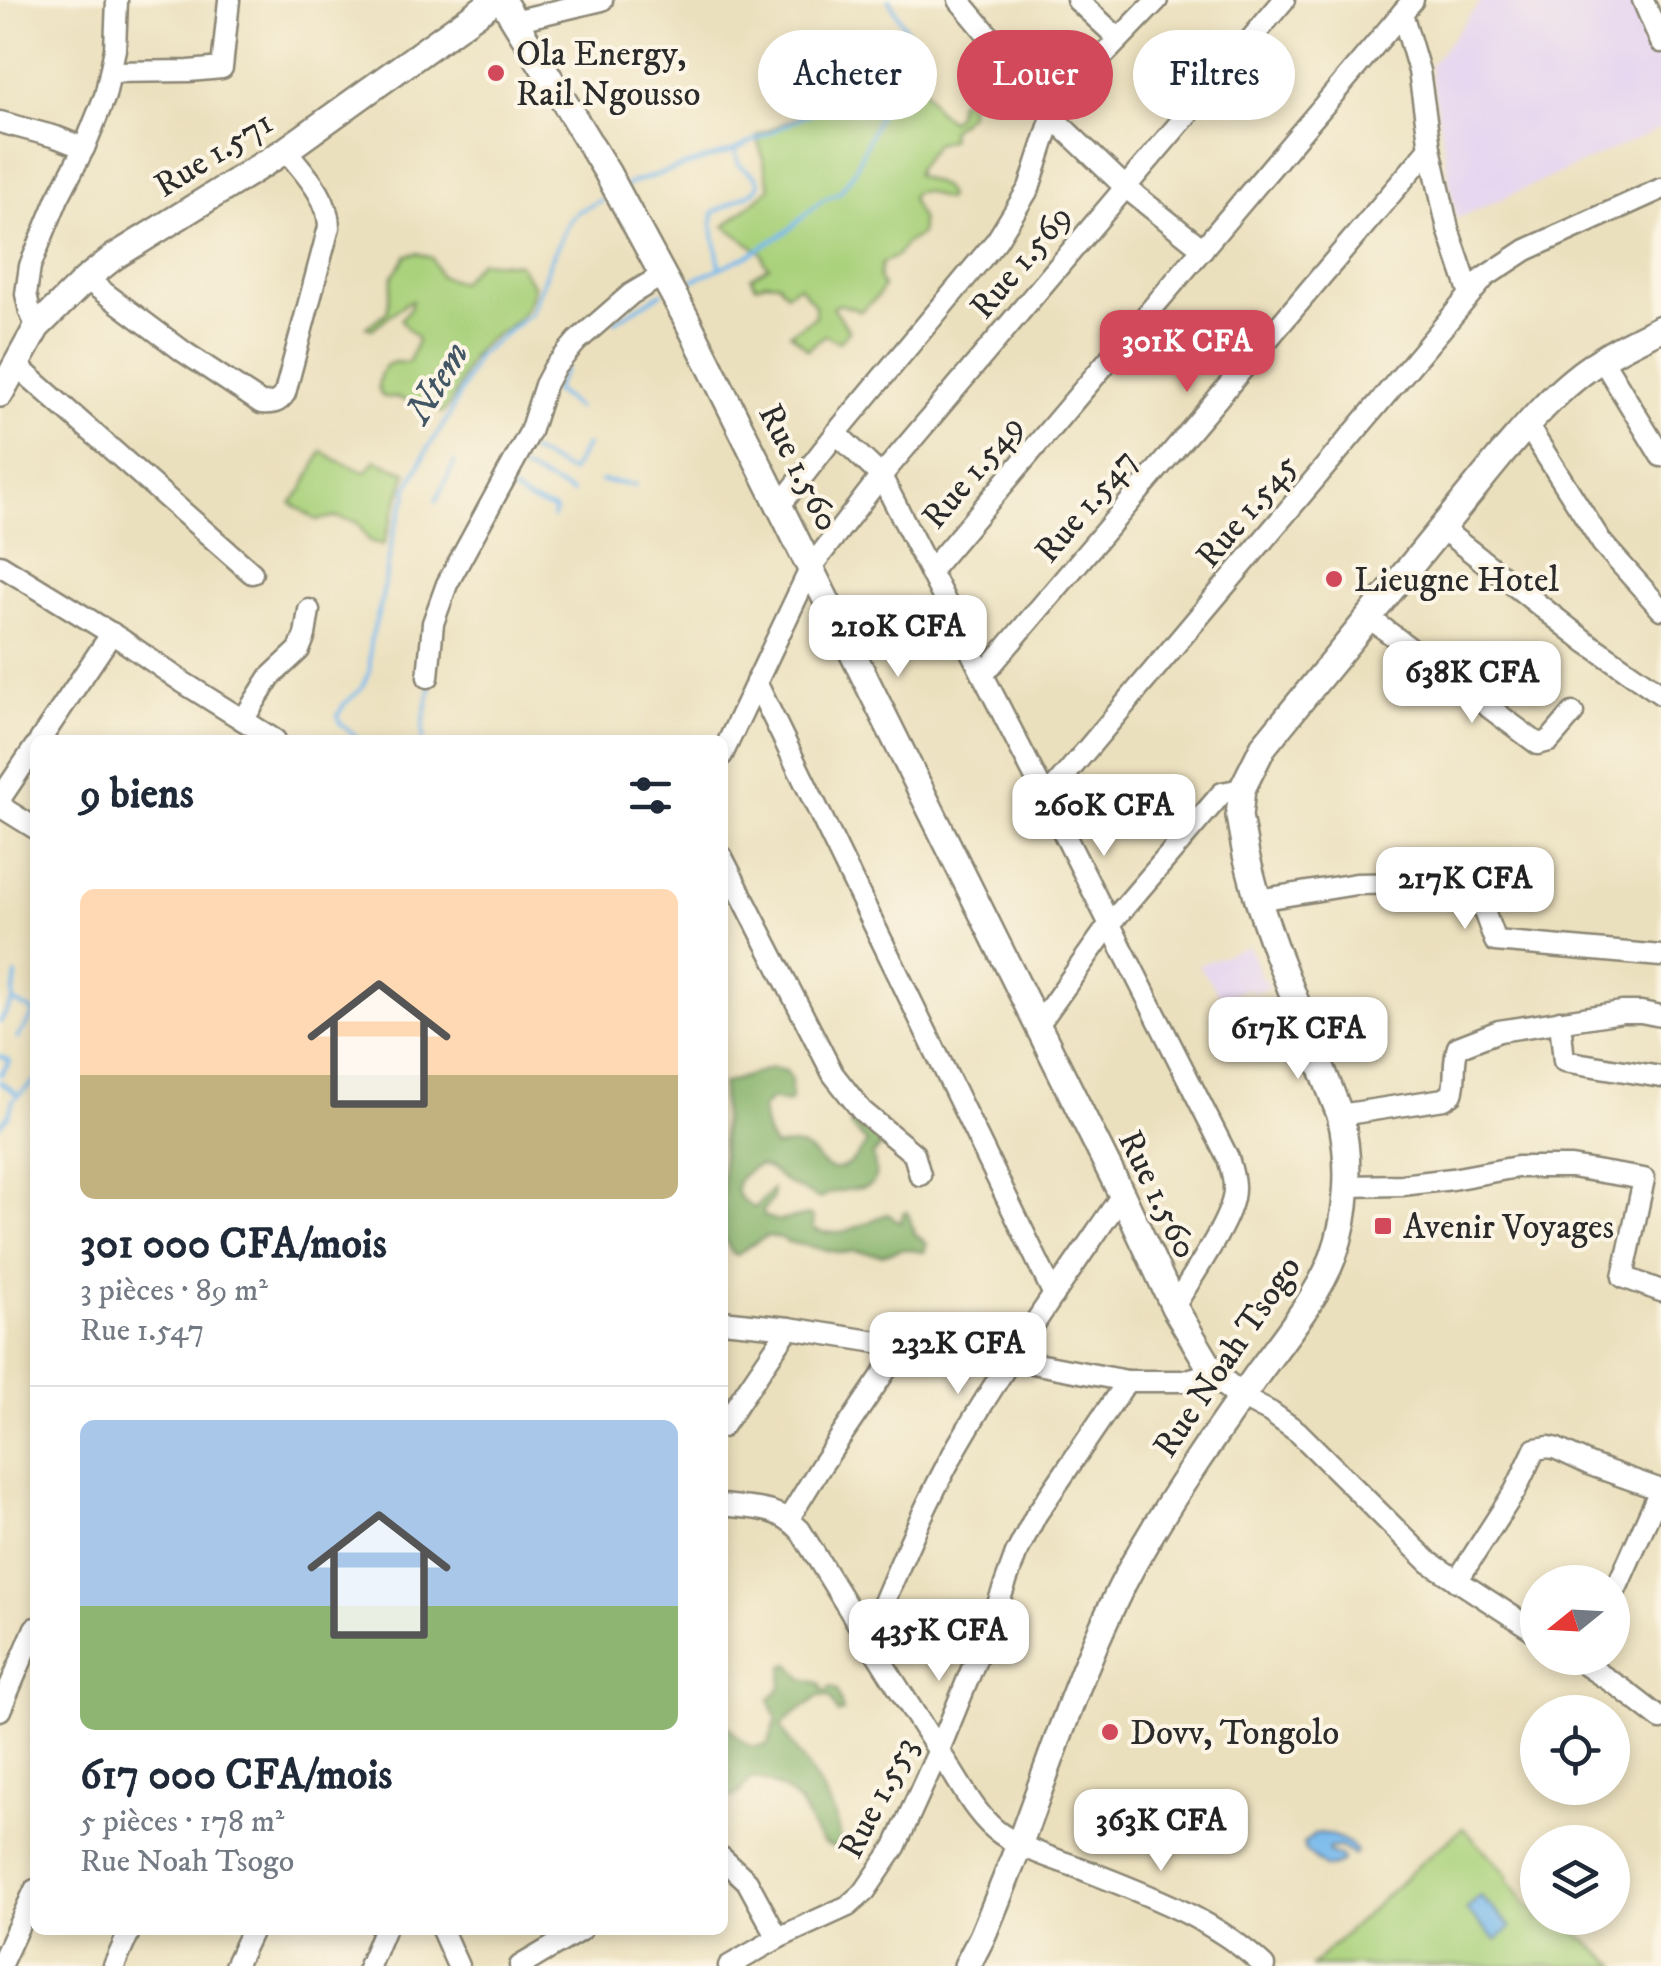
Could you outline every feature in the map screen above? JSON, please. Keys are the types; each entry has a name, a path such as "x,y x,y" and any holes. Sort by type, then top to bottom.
{"main road":[{"name":"Rue 1.571","path":"0,394 37,328 114,257 504,7"},
{"name":"Rue 1.560","path":"504,7 606,172 662,275 780,504 1174,1306 1214,1372 1241,1397"},
{"name":"Rue Noah Tsogo","path":"967,1966 1019,1845 1106,1620 1134,1564 1188,1474 1310,1299 1332,1260 1342,1225 1346,1137 1258,900 1238,816 1242,789 1263,747 1528,425 1572,380 1661,328"}],"street":[{"path":"37,328 26,294 30,266 105,96 117,0"},
{"path":"111,72 222,68 230,0"},
{"path":"504,7 602,0"},
{"path":"959,0 984,30"},
{"path":"1077,0 1119,39"},
{"path":"1113,45 1156,0"},
{"name":"Rue 1.569","path":"728,742 811,568 881,476 1284,0"},
{"path":"1643,0 1661,42"},
{"path":"1408,6 1430,148 1448,230 1470,294"},
{"name":"Rue 1.549","path":"930,571 1408,6"},
{"path":"780,504 997,240 1029,188 1051,120"},
{"path":"1056,120 1125,188 1203,249"},
{"path":"0,122 84,148"},
{"name":"Rue 1.547","path":"983,674 1430,148"},
{"path":"86,279 261,403 281,400 329,227 322,197 286,150"},
{"name":"Rue 1.545","path":"1046,798 1485,278 1526,250 1661,190"},
{"path":"428,678 433,623 447,584 530,432 554,368 631,294 662,275"},
{"path":"1602,359 1661,456"},
{"path":"16,365 252,573"},
{"path":"1528,425 1602,543 1661,609"},
{"path":"836,433 881,476 1228,1158 1234,1179 1225,1219 1174,1306"},
{"path":"1441,528 1585,642 1661,694"},
{"path":"0,565 112,633 257,733 270,677 299,650 309,610"},
{"path":"1368,617 1538,744 1549,741 1573,713"},
{"path":"43,735 112,633"},
{"path":"756,682 1054,1295"},
{"path":"30,754 0,802 30,825"},
{"path":"1038,1025 1109,925 1222,794 1242,789"},
{"path":"728,868 833,1074 862,1112 914,1154 920,1175"},
{"path":"1258,900 1356,884 1416,883 1478,895 1495,941 1661,956"},
{"path":"1340,1114 1444,1099 1455,1086 1458,1047 1500,1031 1622,1012 1661,1016"},
{"path":"1560,1020 1564,1061 1661,1078"},
{"path":"1346,1186 1402,1185 1516,1167 1571,1167 1644,1179 1623,1277 1661,1291"},
{"path":"868,1640 957,1446 1122,1195"},
{"path":"728,1322 1011,1359 1126,1381 1184,1381 1214,1372"},
{"path":"728,1418 789,1328"},
{"path":"789,1518 902,1346"},
{"name":"Rue 1.553","path":"729,1966 848,1906 865,1891 895,1847 939,1750 1023,1540 1036,1514 1126,1381"},
{"path":"1241,1397 1298,1432 1429,1562 1520,1621"},
{"path":"1457,1580 1516,1491 1535,1449 1549,1447 1661,1490 1627,1565"},
{"path":"728,1506 772,1511 789,1518 800,1530 939,1750 997,1832 1019,1845 1132,1888 1196,1918 1238,1943 1264,1966"},
{"path":"0,1710 30,1640"},
{"path":"1604,1675 1660,1716"},
{"path":"728,1864 747,1881 778,1938"},
{"path":"0,1966 30,1901"},
{"path":"114,1966 128,1935"},
{"path":"235,1966 250,1935"},
{"path":"369,1966 382,1935"},
{"path":"444,1935 458,1966"},
{"path":"520,1966 573,1935"}],"shaded area":[{"path":"1482,0 1635,0 1661,61 1661,128 1456,219 1430,66"},
{"path":"1249,946 1262,980 1269,987 1253,994 1250,988 1222,998 1198,965"}],"green space":[{"path":"937,110 950,121 957,114 957,120 962,120 950,130 951,139 935,144 917,169 916,175 940,185 948,197 946,200 923,191 913,193 911,199 921,219 921,234 905,244 897,256 882,263 879,277 883,287 861,311 839,304 833,307 849,331 839,342 825,335 808,349 790,333 815,317 815,305 799,286 786,293 778,283 756,286 751,277 769,266 762,253 725,226 770,188 757,136 792,120 937,120"},
{"path":"417,253 432,258 440,276 460,282 480,261 519,264 534,287 515,322 489,339 472,357 452,401 442,413 426,404 383,397 379,390 385,366 408,363 416,344 416,337 401,319 412,301 372,329 366,327 387,312 393,275 407,255"},
{"path":"322,451 366,472 376,460 407,473 383,545 369,541 357,522 335,517 316,520 291,503 303,489"},
{"path":"771,1068 786,1071 791,1078 791,1100 787,1103 771,1099 762,1108 767,1134 775,1147 798,1146 828,1168 847,1165 867,1142 850,1126 854,1118 884,1142 873,1155 876,1172 871,1185 834,1192 820,1199 759,1165 739,1180 737,1192 746,1203 755,1208 772,1190 773,1198 763,1211 764,1216 778,1221 809,1215 813,1217 814,1229 834,1233 888,1214 901,1223 903,1213 908,1212 914,1233 927,1244 924,1252 903,1249 882,1255 841,1253 766,1236 738,1255 732,1253 728,1245 728,1082"},
{"path":"790,1664 803,1679 820,1683 824,1692 831,1687 837,1690 843,1711 838,1714 830,1697 818,1696 781,1726 828,1800 840,1831 837,1848 818,1838 797,1801 771,1784 751,1778 743,1790 728,1798 728,1727 748,1745 768,1744 777,1718 769,1700 781,1687 784,1666"},
{"path":"1463,1828 1509,1876 1507,1879 1520,1896 1520,1935 1579,1935 1617,1966 1311,1966"}],"water":[{"path":"1321,1833 1346,1842 1357,1852 1353,1855 1340,1847 1329,1848 1331,1854 1343,1860 1326,1868 1305,1851 1304,1843"},
{"path":"1480,1896 1511,1927 1497,1941 1466,1910"}],"waterway":[{"path":"680,286 751,254 786,232 822,200 839,193 854,172 915,45 889,0"},
{"name":"Ntem","path":"626,186 735,150 796,120"},
{"path":"720,267 713,213 754,191 759,184 756,177 739,165 735,150"},
{"name":"Ntem","path":"354,735 340,723 338,716 344,704 361,689 370,670 370,642 407,489 449,416 477,356 531,313 569,221 577,212 609,196"},
{"path":"615,321 662,293"},
{"path":"553,392 565,369"},
{"path":"554,390 577,408"},
{"path":"530,451 571,472 586,445"},
{"path":"436,501 455,462"},
{"path":"521,468 572,493"},
{"path":"601,481 635,485"},
{"path":"510,489 555,510 553,517"},
{"path":"423,735 431,686"},
{"path":"0,1022 13,1001 16,975"},
{"path":"13,1001 30,1010"},
{"path":"17,1038 30,1020"},
{"path":"0,1056 10,1061 0,1075"},
{"path":"0,1082 19,1095"},
{"name":"Ntem","path":"0,1125 13,1100 30,1085"}],"place":[{"name":"Ola Energy, Rail Ngousso","path":"496,73"},
{"name":"Lieugne Hotel","path":"1334,579"},
{"name":"Avenir Voyages","path":"1383,1226"},
{"name":"Dovv, Tongolo","path":"1110,1732"}]}
